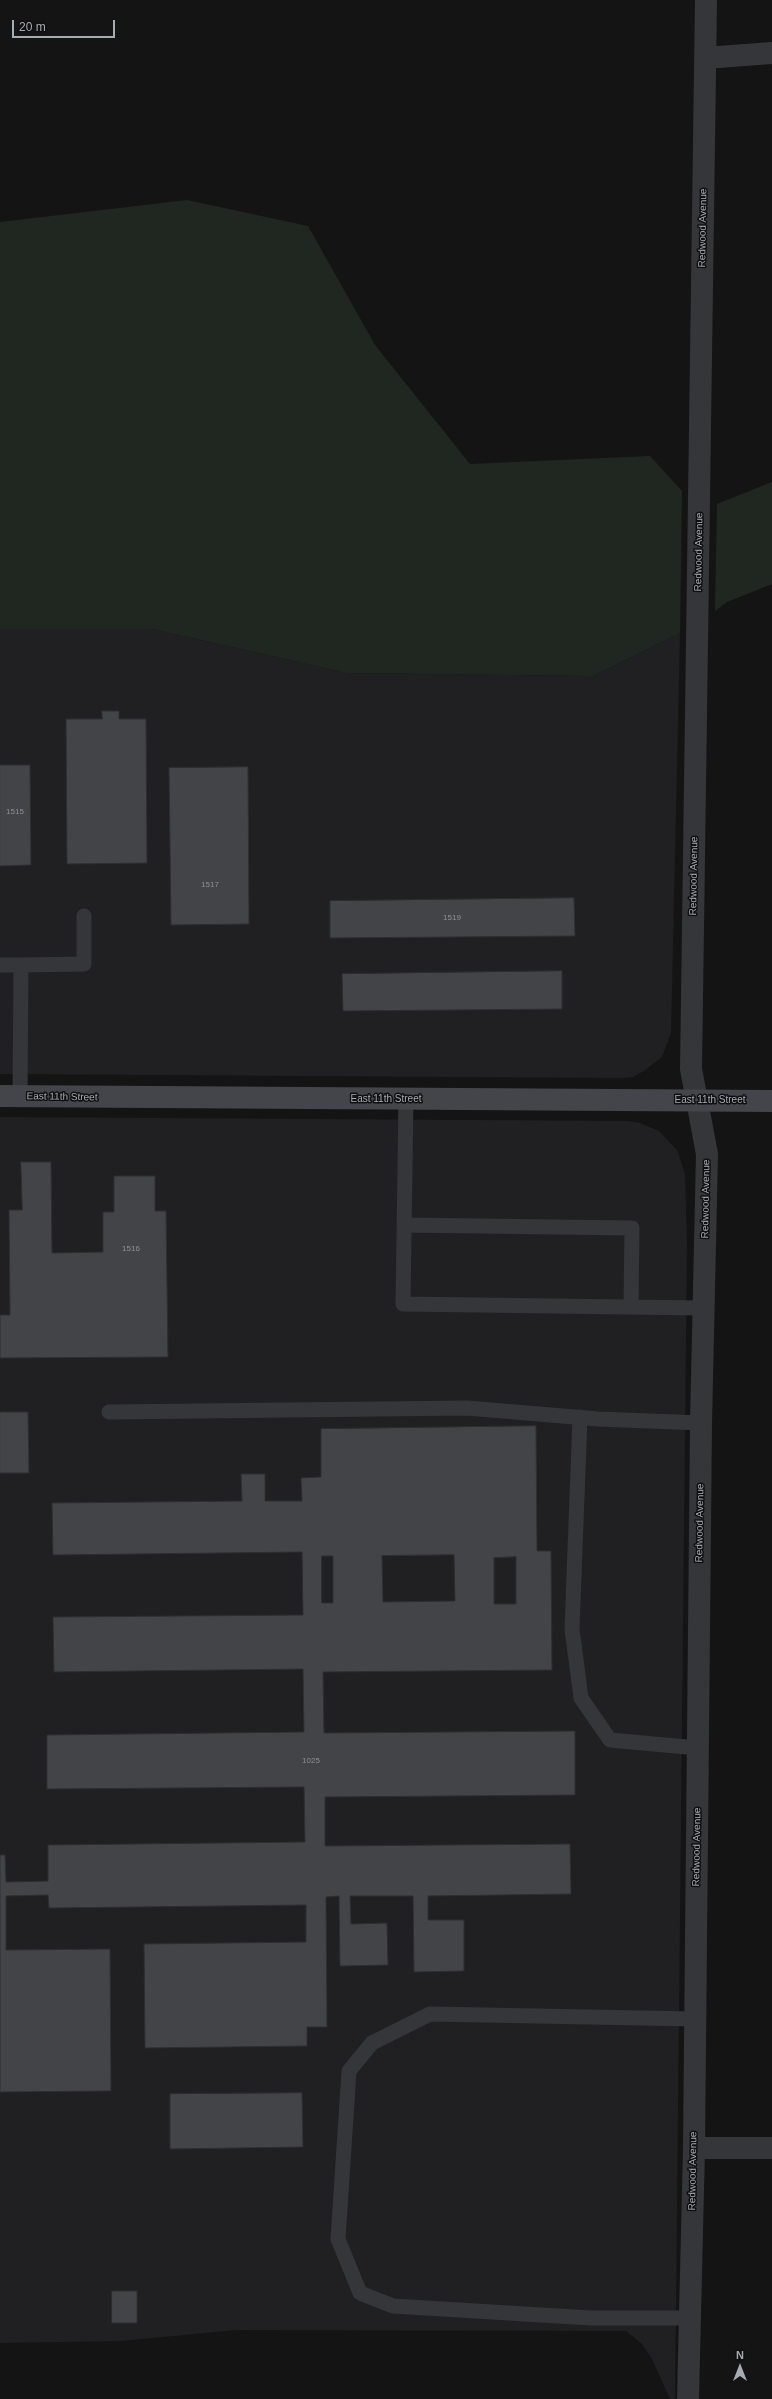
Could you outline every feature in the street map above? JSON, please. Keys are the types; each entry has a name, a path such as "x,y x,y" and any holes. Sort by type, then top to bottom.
{"main road":[{"name":"East 11th Street","path":"10,1096 772,1101"}],"street":[{"name":"Redwood Avenue","path":"688,2399 696,2019 703,1308 707,1154 691,1069 706,0"},
{"path":"705,58 772,53"},
{"path":"694,2148 772,2148"}],"lane":[{"path":"0,964 84,964 84,916"},
{"path":"10,1096 21,965"},
{"path":"406,1099 403,1304 703,1308"},
{"path":"404,1225 632,1228 631,1307"},
{"path":"109,1412 467,1408 580,1417 702,1423"},
{"path":"580,1417 572,1629 581,1698 610,1740 698,1748"},
{"path":"690,2318 591,2318 393,2306 360,2293 338,2240 349,2071 372,2043 430,2014 696,2019"}],"shaded area":[{"path":"187,200 308,226 375,345 470,464 650,456 682,491 680,633 593,676 347,673 152,629 0,629 0,222"},
{"path":"772,482 772,584 727,602 715,611 717,504"},
{"path":"0,629 152,629 347,673 593,676 680,633 671,1033 662,1057 644,1071 633,1077 620,1078 0,1074"},
{"path":"0,1117 628,1121 640,1123 659,1131 677,1150 685,1174 687,1241 675,2399 670,2399 652,2359 642,2344 626,2331 237,2330 120,2341 0,2343"}],"building":[{"path":"102,711 119,711 119,719 146,719 147,863 67,864 66,719 102,719"},
{"path":"0,765 30,765 31,865 0,866"},
{"path":"248,767 249,924 171,925 169,768"},
{"path":"574,898 575,936 330,938 330,901"},
{"path":"562,971 562,1009 343,1011 342,974"},
{"path":"21,1162 51,1162 52,1253 103,1252 103,1212 114,1212 114,1176 155,1176 155,1211 166,1211 168,1357 0,1358 0,1315 10,1315 9,1210 22,1210"},
{"path":"0,1412 28,1412 29,1473 0,1473"},
{"path":"536,1426 537,1551 551,1551 552,1670 323,1672 324,1733 575,1731 575,1795 325,1797 325,1846 570,1844 571,1894 428,1896 428,1920 464,1920 464,1971 414,1972 413,1896 350,1896 351,1924 387,1923 388,1965 340,1966 339,1896 326,1897 327,2027 307,2027 307,2046 145,2048 144,1944 306,1942 306,1905 49,1908 48,1895 6,1896 6,1950 110,1949 111,2091 0,2092 0,1855 5,1855 6,1882 48,1881 48,1845 305,1842 304,1787 47,1789 47,1735 304,1732 303,1669 54,1672 53,1617 303,1615 302,1552 53,1555 52,1503 242,1501 241,1474 265,1474 265,1501 302,1501 301,1478 321,1477 321,1429","holes":["454,1555 455,1601 383,1602 382,1556","322,1556 333,1556 333,1603 322,1603","516,1557 516,1604 494,1604 494,1558"]},
{"path":"302,2093 303,2147 170,2149 170,2094"},
{"path":"112,2291 137,2291 137,2323 112,2323"}]}
